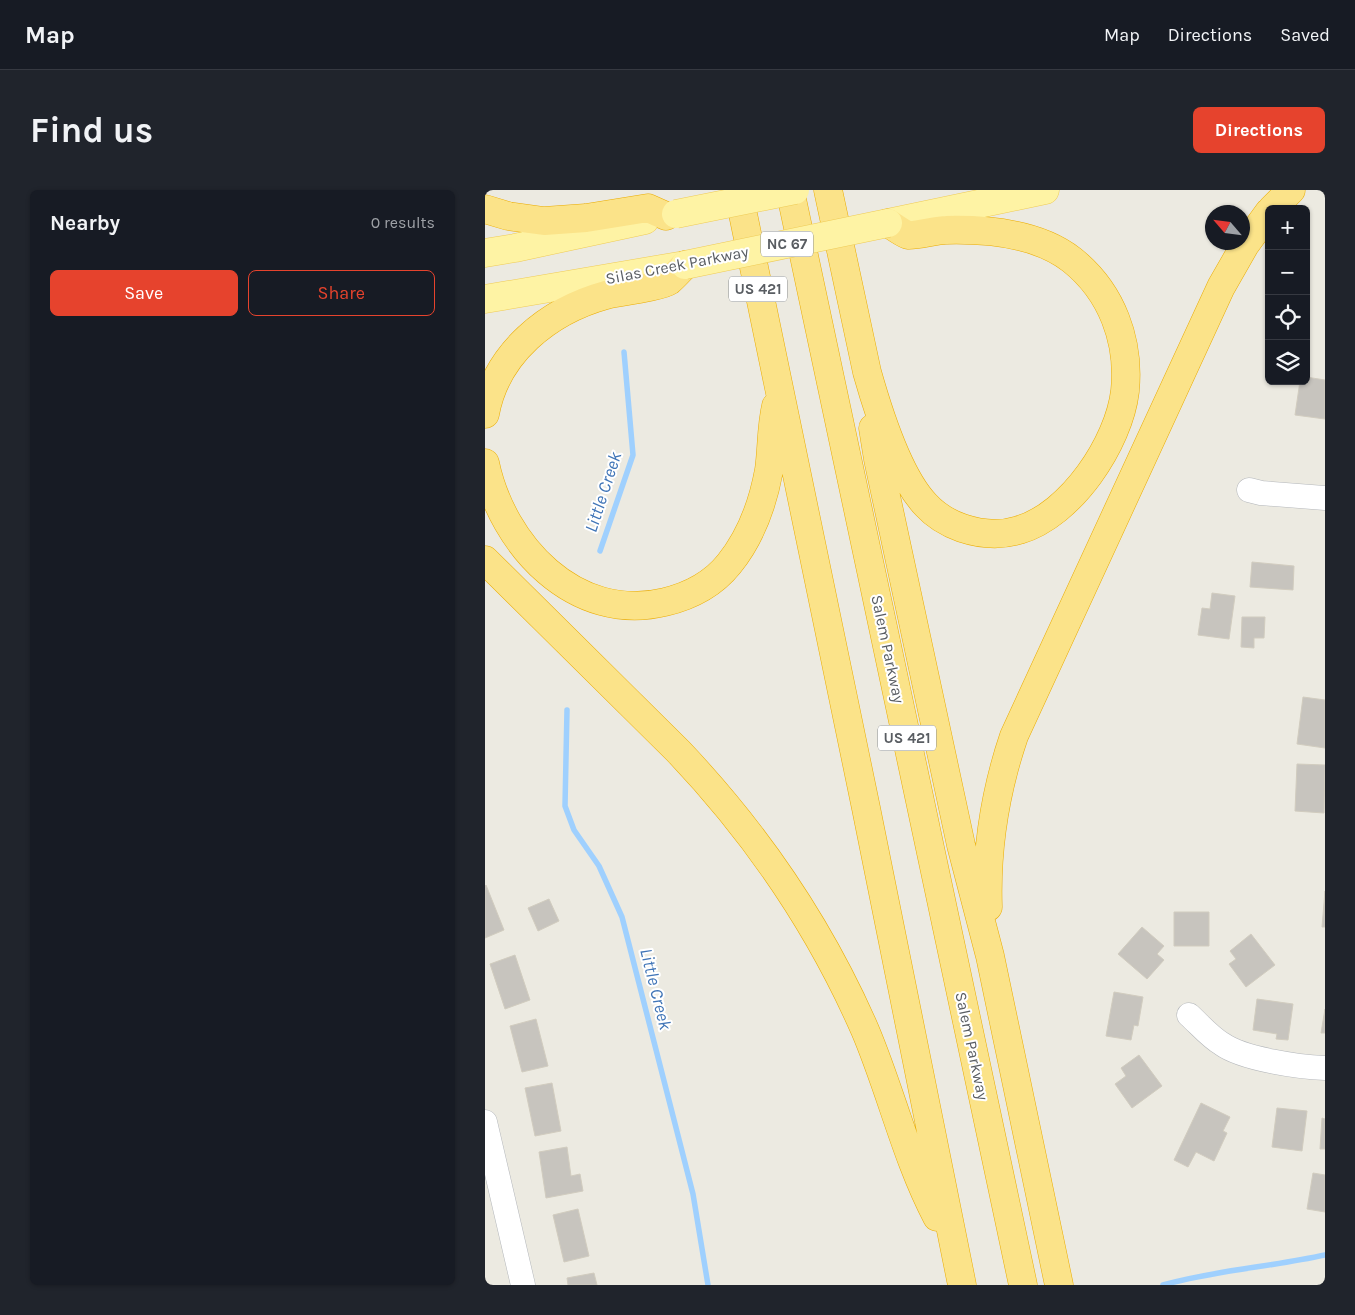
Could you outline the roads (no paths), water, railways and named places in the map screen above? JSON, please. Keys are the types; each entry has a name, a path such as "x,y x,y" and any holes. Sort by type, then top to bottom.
{"highway":[{"name":"US 421","path":"738,190 866,808 962,1285"},
{"name":"Salem Parkway","path":"790,190 1023,1285"},
{"path":"828,190 874,399 906,477 926,506 954,525 986,534 1020,530 1050,514 1067,500 1081,485 1104,450 1113,431 1124,393 1125,355 1122,336 1116,319 1108,301 1085,271 1071,259 1040,242 1009,235 963,230 944,230 908,235 888,223"},
{"path":"1276,205 1291,190"},
{"path":"485,209 507,216 544,221 586,218 648,208 671,215"},
{"path":"990,956 988,893 990,837 999,785 1014,736 1221,287 1245,245 1265,218"},
{"path":"485,414 492,388 501,371 511,356 537,330 551,320 589,301 606,295 668,282 685,265"},
{"path":"867,372 869,401 880,469 961,845 990,956 1059,1285"},
{"path":"485,463 499,509 512,530 526,550 559,581 576,592 616,605 656,605 697,591 718,576 729,564 749,532 769,469 772,426 779,388"},
{"path":"485,560 696,770 738,818 766,856 807,920 846,987 884,1077 923,1188 954,1249"}],"main road":[{"path":"485,253 795,190"},
{"name":"Silas Creek Parkway","path":"485,299 685,265 1045,190"}],"street":[{"path":"1249,490 1261,493 1325,498"},
{"path":"1189,1015 1222,1045 1239,1052 1269,1061 1325,1068"},
{"path":"485,1122 494,1208 523,1285"}],"waterway":[{"name":"Little Creek","path":"600,551 633,455 624,352"},
{"name":"Little Creek","path":"567,710 565,806 574,830 599,866 622,917 693,1194 708,1285"},
{"path":"1163,1285 1203,1276 1325,1255"}]}
